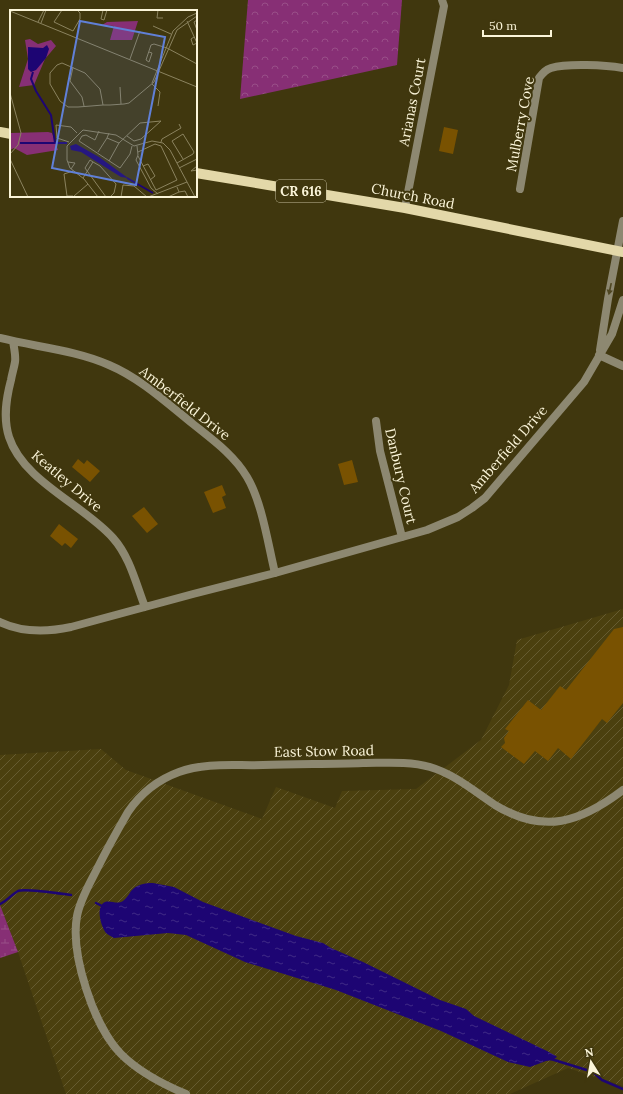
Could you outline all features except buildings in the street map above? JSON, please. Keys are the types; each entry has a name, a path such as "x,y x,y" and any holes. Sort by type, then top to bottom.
{"main road":[{"path":"0,132 10,134"},
{"name":"Church Road","path":"197,173 405,208 620,252"}],"street":[{"name":"Arianas Court","path":"405,208 444,6 442,0"},
{"name":"Mulberry Cove","path":"520,189 539,78 544,71 559,66 607,65 623,68"},
{"name":"Amberfield Drive","path":"599,355 605,314 620,252 623,221"},
{"name":"Amberfield Drive","path":"0,622 16,628 30,630 57,630 100,620 275,573 427,530 458,517 484,498 571,398 593,369 599,355 612,334 623,300"},
{"name":"Amberfield Drive","path":"0,338 75,354 108,364 155,393 221,446 241,468 252,487 265,528 275,573"},
{"name":"Keatley Drive","path":"13,341 15,361 8,392 6,410 7,428 12,445 22,461 38,477 104,529 119,545 125,553 144,607"},
{"path":"599,355 623,366"},
{"name":"Danbury Court","path":"376,421 380,451 402,537"},
{"name":"East Stow Road","path":"186,1094 143,1072 120,1053 111,1042 97,1014 86,986 78,958 76,929 79,909 87,888 107,849 136,801 156,783 180,771 207,766 381,763 414,764 444,772 496,806 516,816 553,822 582,816 596,809 623,790"}],"shaded area":[{"path":"623,609 623,1086 568,1068 510,1094 66,1094 18,952 0,905 0,755 101,749 126,770 262,819 276,787 335,808 342,791 416,789 481,740 509,685 517,640"}],"green space":[{"path":"248,0 402,0 397,65 240,99"},
{"path":"0,905 18,952 0,958"}],"water":[{"path":"153,883 174,887 203,902 296,936 323,943 440,1000 466,1009 474,1016 557,1057 553,1060 530,1067 508,1062 441,1031 336,990 245,962 186,935 168,933 114,938 106,933 102,926 100,917 100,908 102,904 105,902 121,902 126,899 131,891 138,885"}],"waterway":[{"path":"0,904 13,894 22,890 71,895"},
{"path":"96,903 104,907"},
{"path":"551,1059 593,1072 602,1080 623,1089"}]}
